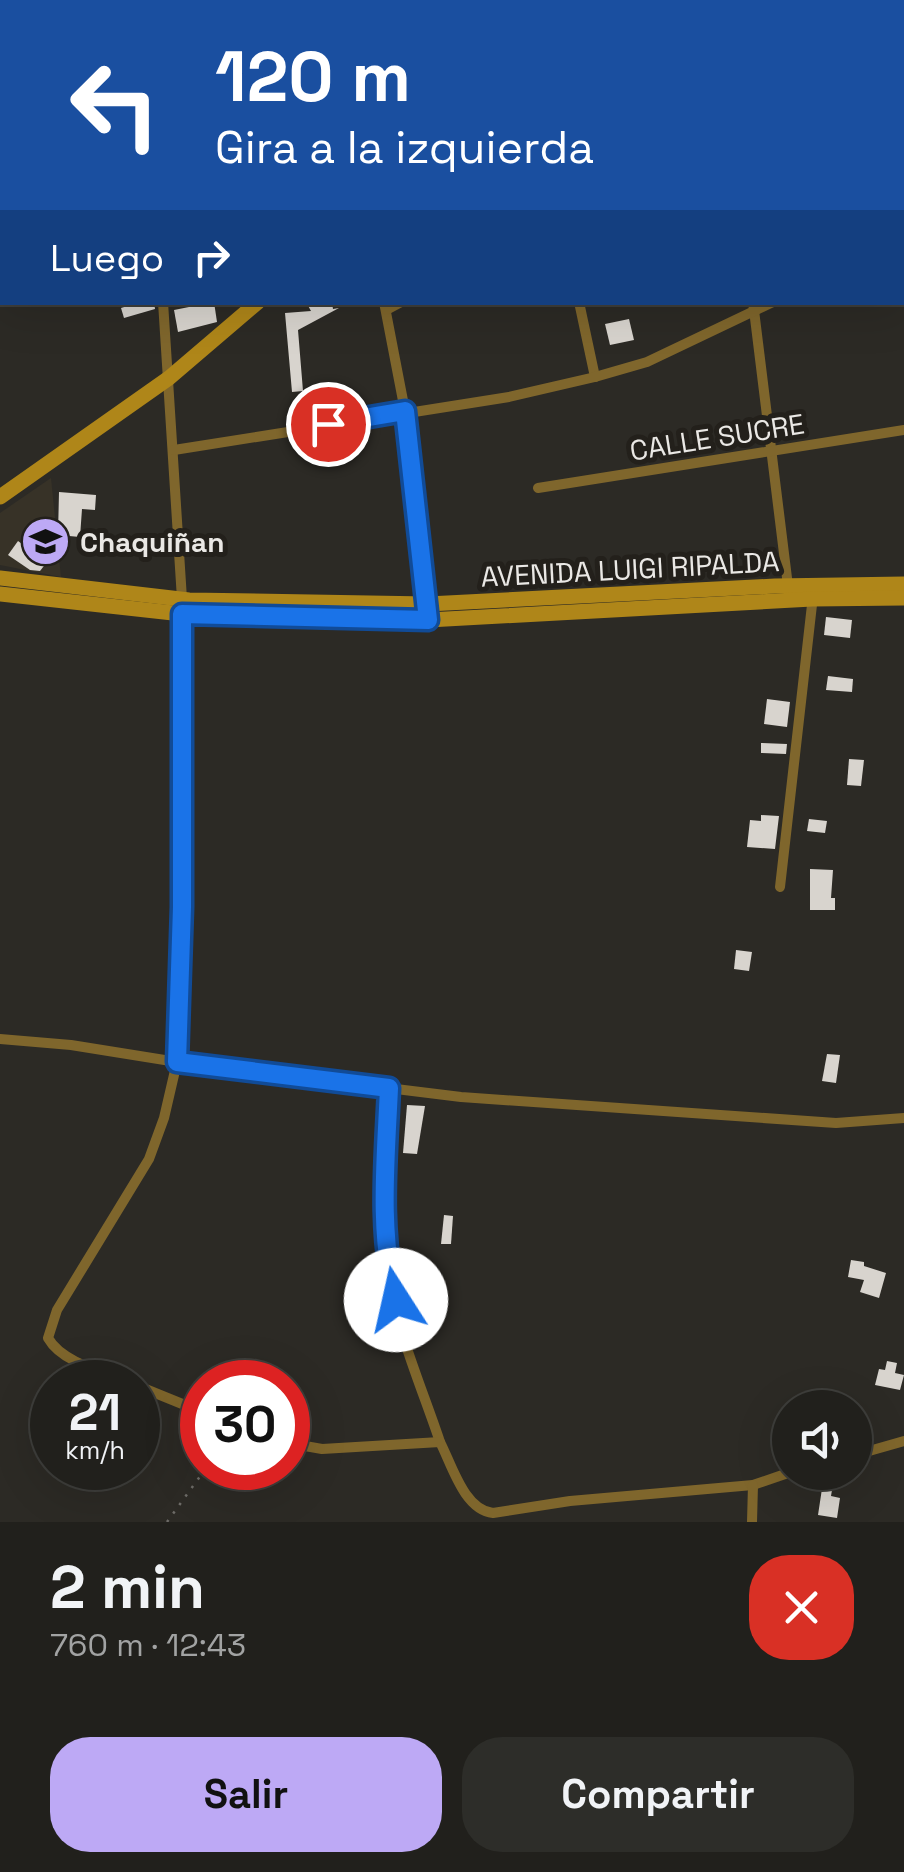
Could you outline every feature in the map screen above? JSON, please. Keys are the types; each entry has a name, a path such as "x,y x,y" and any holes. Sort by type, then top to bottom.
{"street":[{"path":"76,1360 54,1349 48,1338 57,1310 149,1159 164,1118 177,1062 182,907 182,607 163,305"},
{"path":"0,497 169,378 254,305"},
{"path":"581,305 595,377"},
{"path":"385,306 405,411 428,612"},
{"path":"174,450 509,397 595,377 646,362 754,307 788,586"},
{"name":"CALLE SUCRE","path":"538,488 904,430"},
{"name":"AVENIDA LUIGI RIPALDA","path":"0,578 182,607"},
{"name":"AVENIDA LUIGI RIPALDA","path":"0,594 182,607 428,612 904,584"},
{"name":"AVENIDA LUIGI RIPALDA","path":"428,612 788,586 813,592 904,598"},
{"path":"780,886 813,592"},
{"path":"0,1039 461,1097 836,1123 904,1118"},
{"path":"389,1088 387,1267 440,1442 472,1505 490,1518 570,1501 753,1485 772,1478"},
{"path":"872,1449 904,1441"},
{"path":"310,1447 440,1442"},
{"path":"752,1522 753,1485"}],"path":[{"path":"167,1522 190,1490"}],"shaded area":[{"path":"51,478 61,577 0,565 0,513"}],"building":[{"path":"154,305 155,309 124,318 121,308"},
{"path":"214,305 217,322 178,332 174,310"},
{"path":"308,305 339,308 298,330 303,391 292,392 285,313 311,311"},
{"path":"629,319 634,340 610,345 605,324"},
{"path":"59,492 96,495 95,510 82,509 80,537 58,535"},
{"path":"18,541 47,562 40,571 30,570 8,555"},
{"path":"826,617 852,620 850,638 824,635"},
{"path":"828,676 853,679 852,692 826,690"},
{"path":"767,699 790,702 787,727 764,724"},
{"path":"761,743 787,744 786,754 761,753"},
{"path":"849,759 864,760 861,786 847,785"},
{"path":"761,815 779,816 775,849 747,847 750,820 761,821"},
{"path":"809,819 827,821 825,833 807,831"},
{"path":"810,869 833,870 831,898 835,898 835,910 810,910"},
{"path":"736,950 752,952 749,971 734,969"},
{"path":"827,1054 840,1055 836,1083 822,1081"},
{"path":"407,1105 425,1106 417,1154 403,1153"},
{"path":"444,1215 453,1216 451,1244 441,1244"},
{"path":"851,1260 886,1273 879,1298 860,1292 864,1280 848,1277"},
{"path":"420,1300 432,1301 430,1320 418,1319"},
{"path":"887,1361 897,1363 895,1373 904,1375 900,1390 875,1385 879,1369 885,1370"},
{"path":"822,1490 832,1490 831,1496 840,1498 837,1518 818,1515"}],"place":[{"name":"Chaquiñan","path":"45,542"}],"route":[{"path":"328,424 405,411 428,620 182,614 182,907 177,1062 389,1088 387,1267 396,1300"}]}
